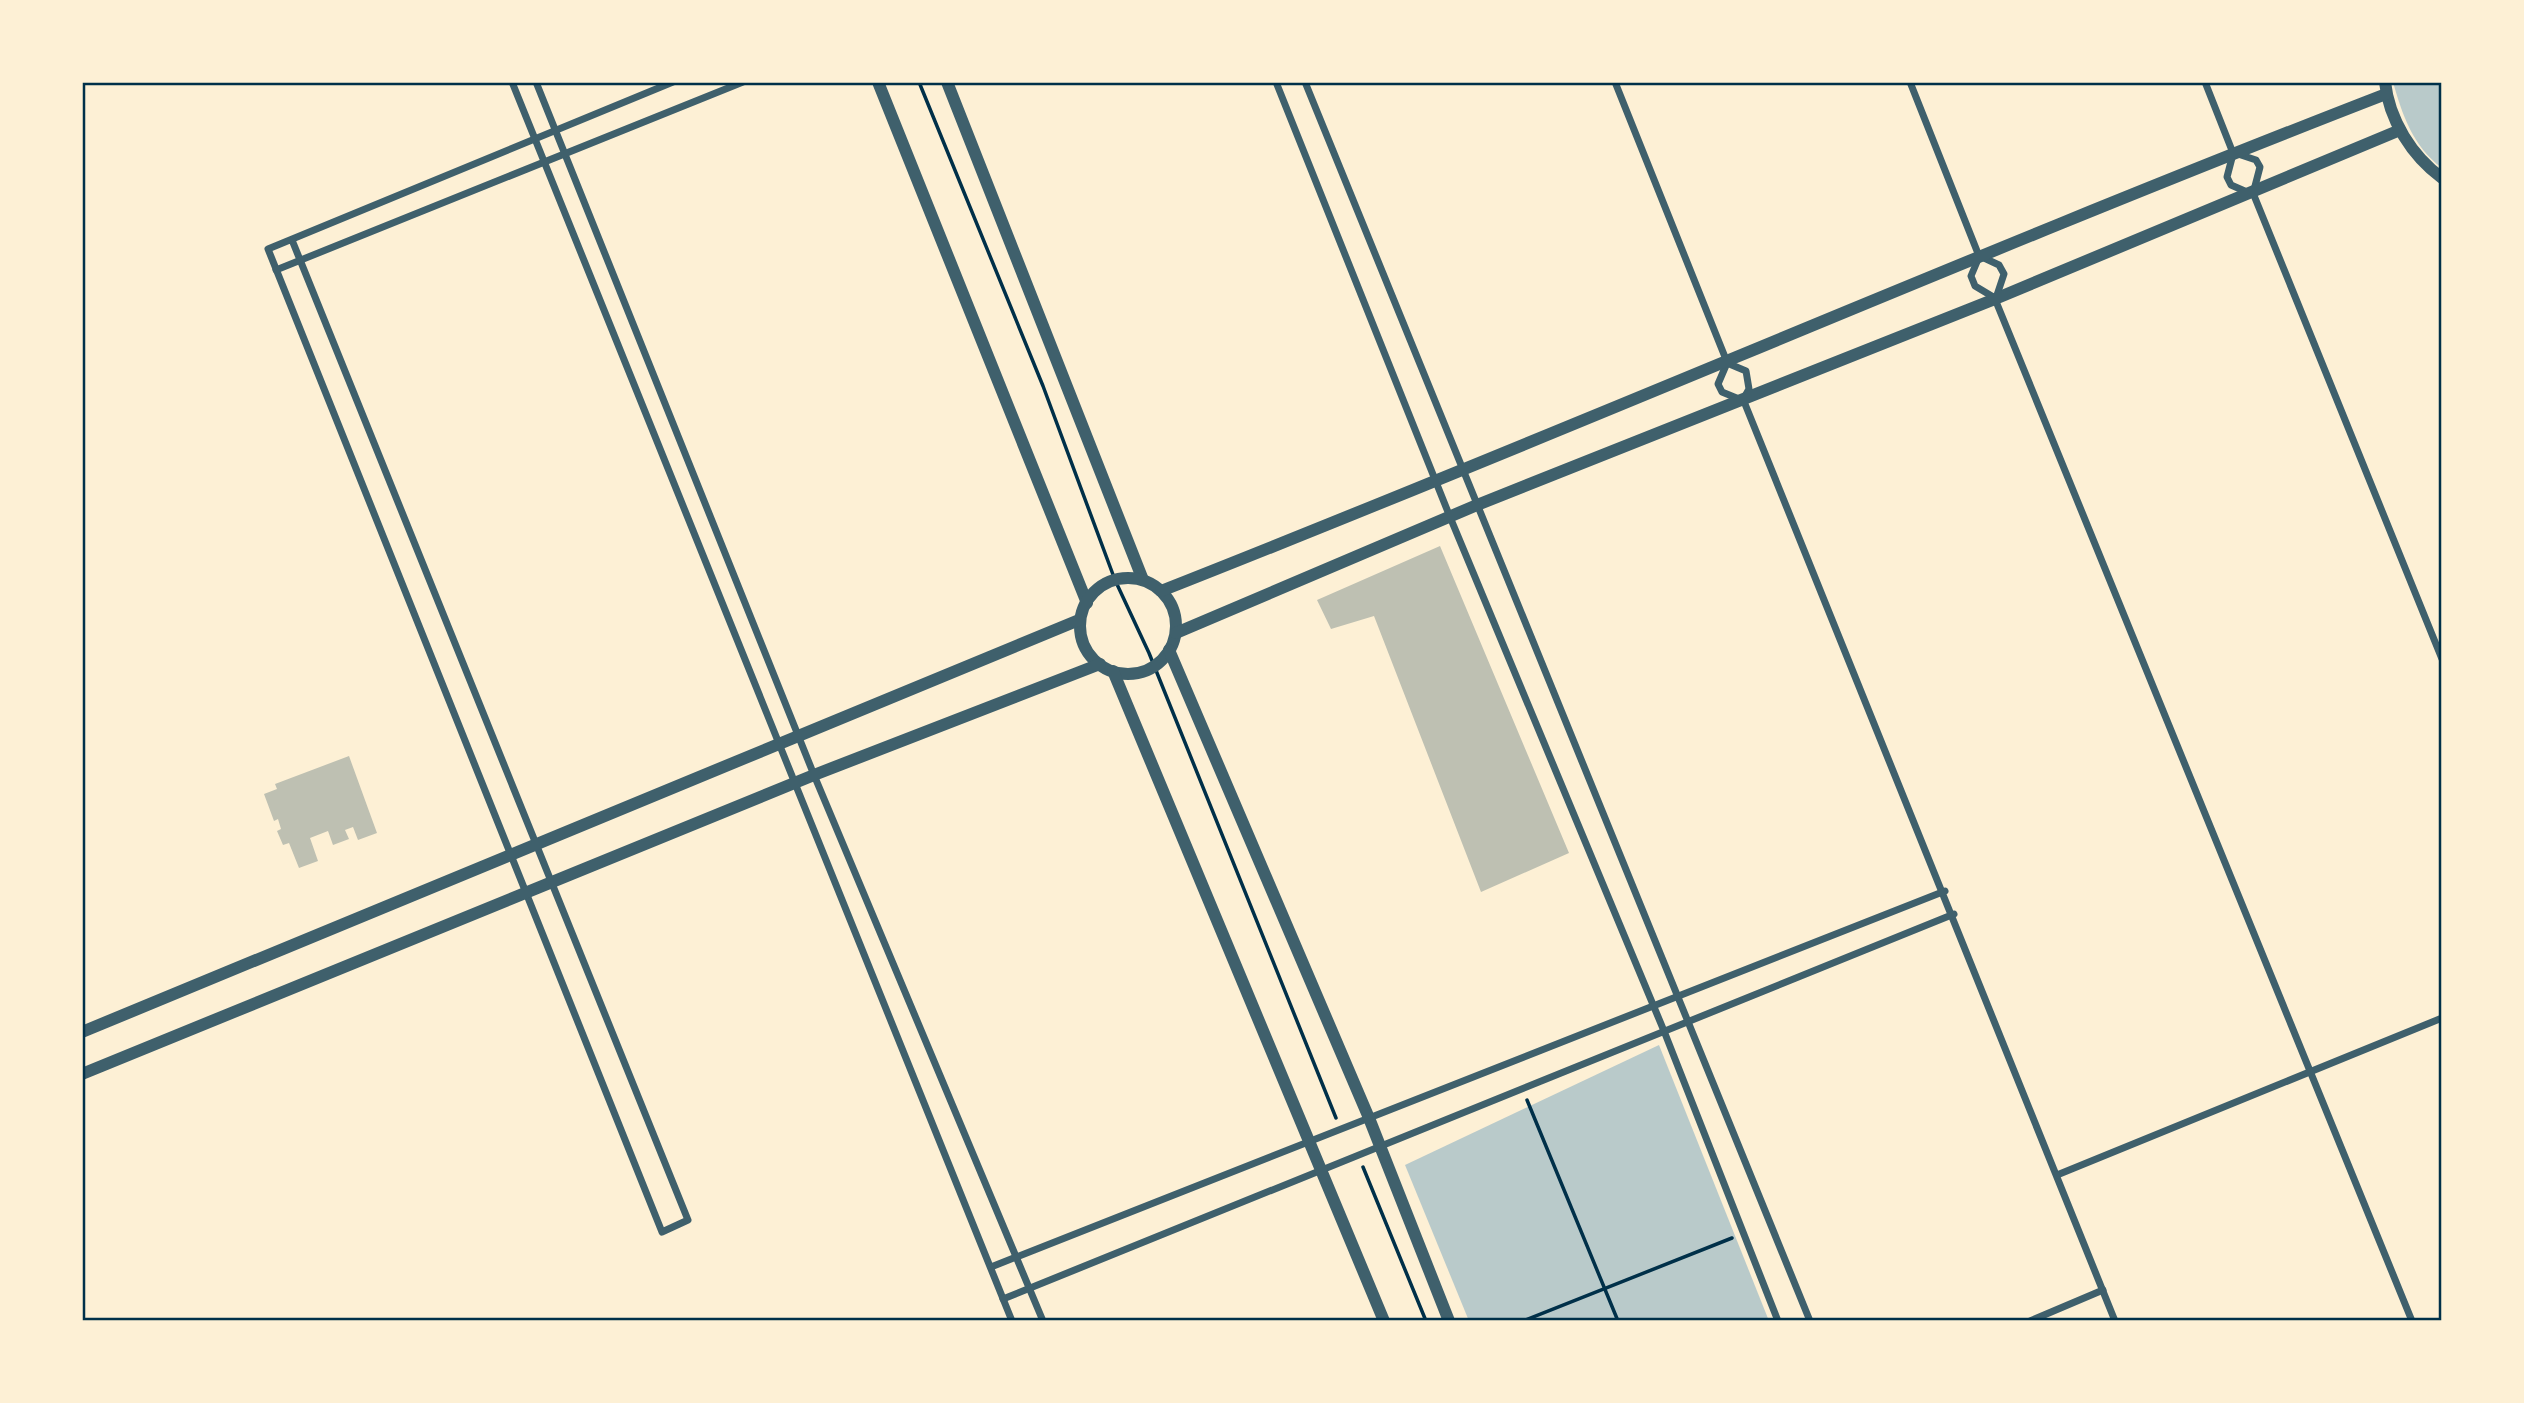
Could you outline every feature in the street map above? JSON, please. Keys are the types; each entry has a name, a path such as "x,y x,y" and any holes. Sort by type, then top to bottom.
{"street":[{"path":"512,82 1012,1321"},
{"path":"536,82 798,736 1043,1321"},
{"path":"292,240 688,1220 662,1232 268,249 673,82"},
{"path":"276,270 743,82"},
{"path":"878,82 1087,603"},
{"path":"947,82 1143,580"},
{"path":"1276,82 1450,517 1664,1031 1779,1321"},
{"path":"1305,82 1810,1321"},
{"path":"1615,82 1727,363 1718,384 1722,392 1731,398 1744,399"},
{"path":"1910,82 1979,256 1971,276 1975,286 1995,299 2412,1321"},
{"path":"2205,82 2233,153 2227,177 2231,185 2253,193"},
{"path":"1161,591 1437,483 2385,88 2400,130 2426,167 2442,178"},
{"path":"1175,633 1477,505 1995,299 2400,130"},
{"path":"2233,153 2256,160 2260,167 2253,193 2442,659"},
{"path":"1979,256 1999,265 2004,274 1995,299"},
{"path":"1727,363 1746,371 1749,389 1744,399 1945,891 2103,1290 2114,1319 2104,1321"},
{"path":"1115,580 1143,580 1161,591 1171,603 1175,633 1169,650 1154,667 1128,674 1113,671 1100,664 1083,639 1080,620 1087,603 1104,585 1115,580"},
{"path":"82,1032 1080,620"},
{"path":"1169,650 1369,1118 1449,1321"},
{"path":"82,1074 814,775 1100,664"},
{"path":"1113,671 1384,1321"},
{"path":"991,1267 1945,891"},
{"path":"1003,1299 1954,914"},
{"path":"2057,1175 2442,1018"},
{"path":"2030,1321 2103,1290"}],"path":[{"path":"919,82 1043,386 1115,580 1154,667 1340,1129"},
{"path":"1522,1089 1618,1321"},
{"path":"1358,1156 1426,1321"},
{"path":"1523,1321 1743,1233"}],"shaded area":[{"path":"2393,82 2442,82 2442,168 2416,140 2400,106"},
{"path":"1659,1045 1769,1321 1469,1321 1405,1165"}],"building":[{"path":"1440,546 1569,853 1481,892 1374,616 1331,629 1317,600"},
{"path":"349,756 377,833 358,840 353,827 345,830 349,839 333,845 328,831 310,838 318,861 299,868 289,843 283,845 277,831 281,829 278,819 274,821 264,794 277,789 275,784"}]}
